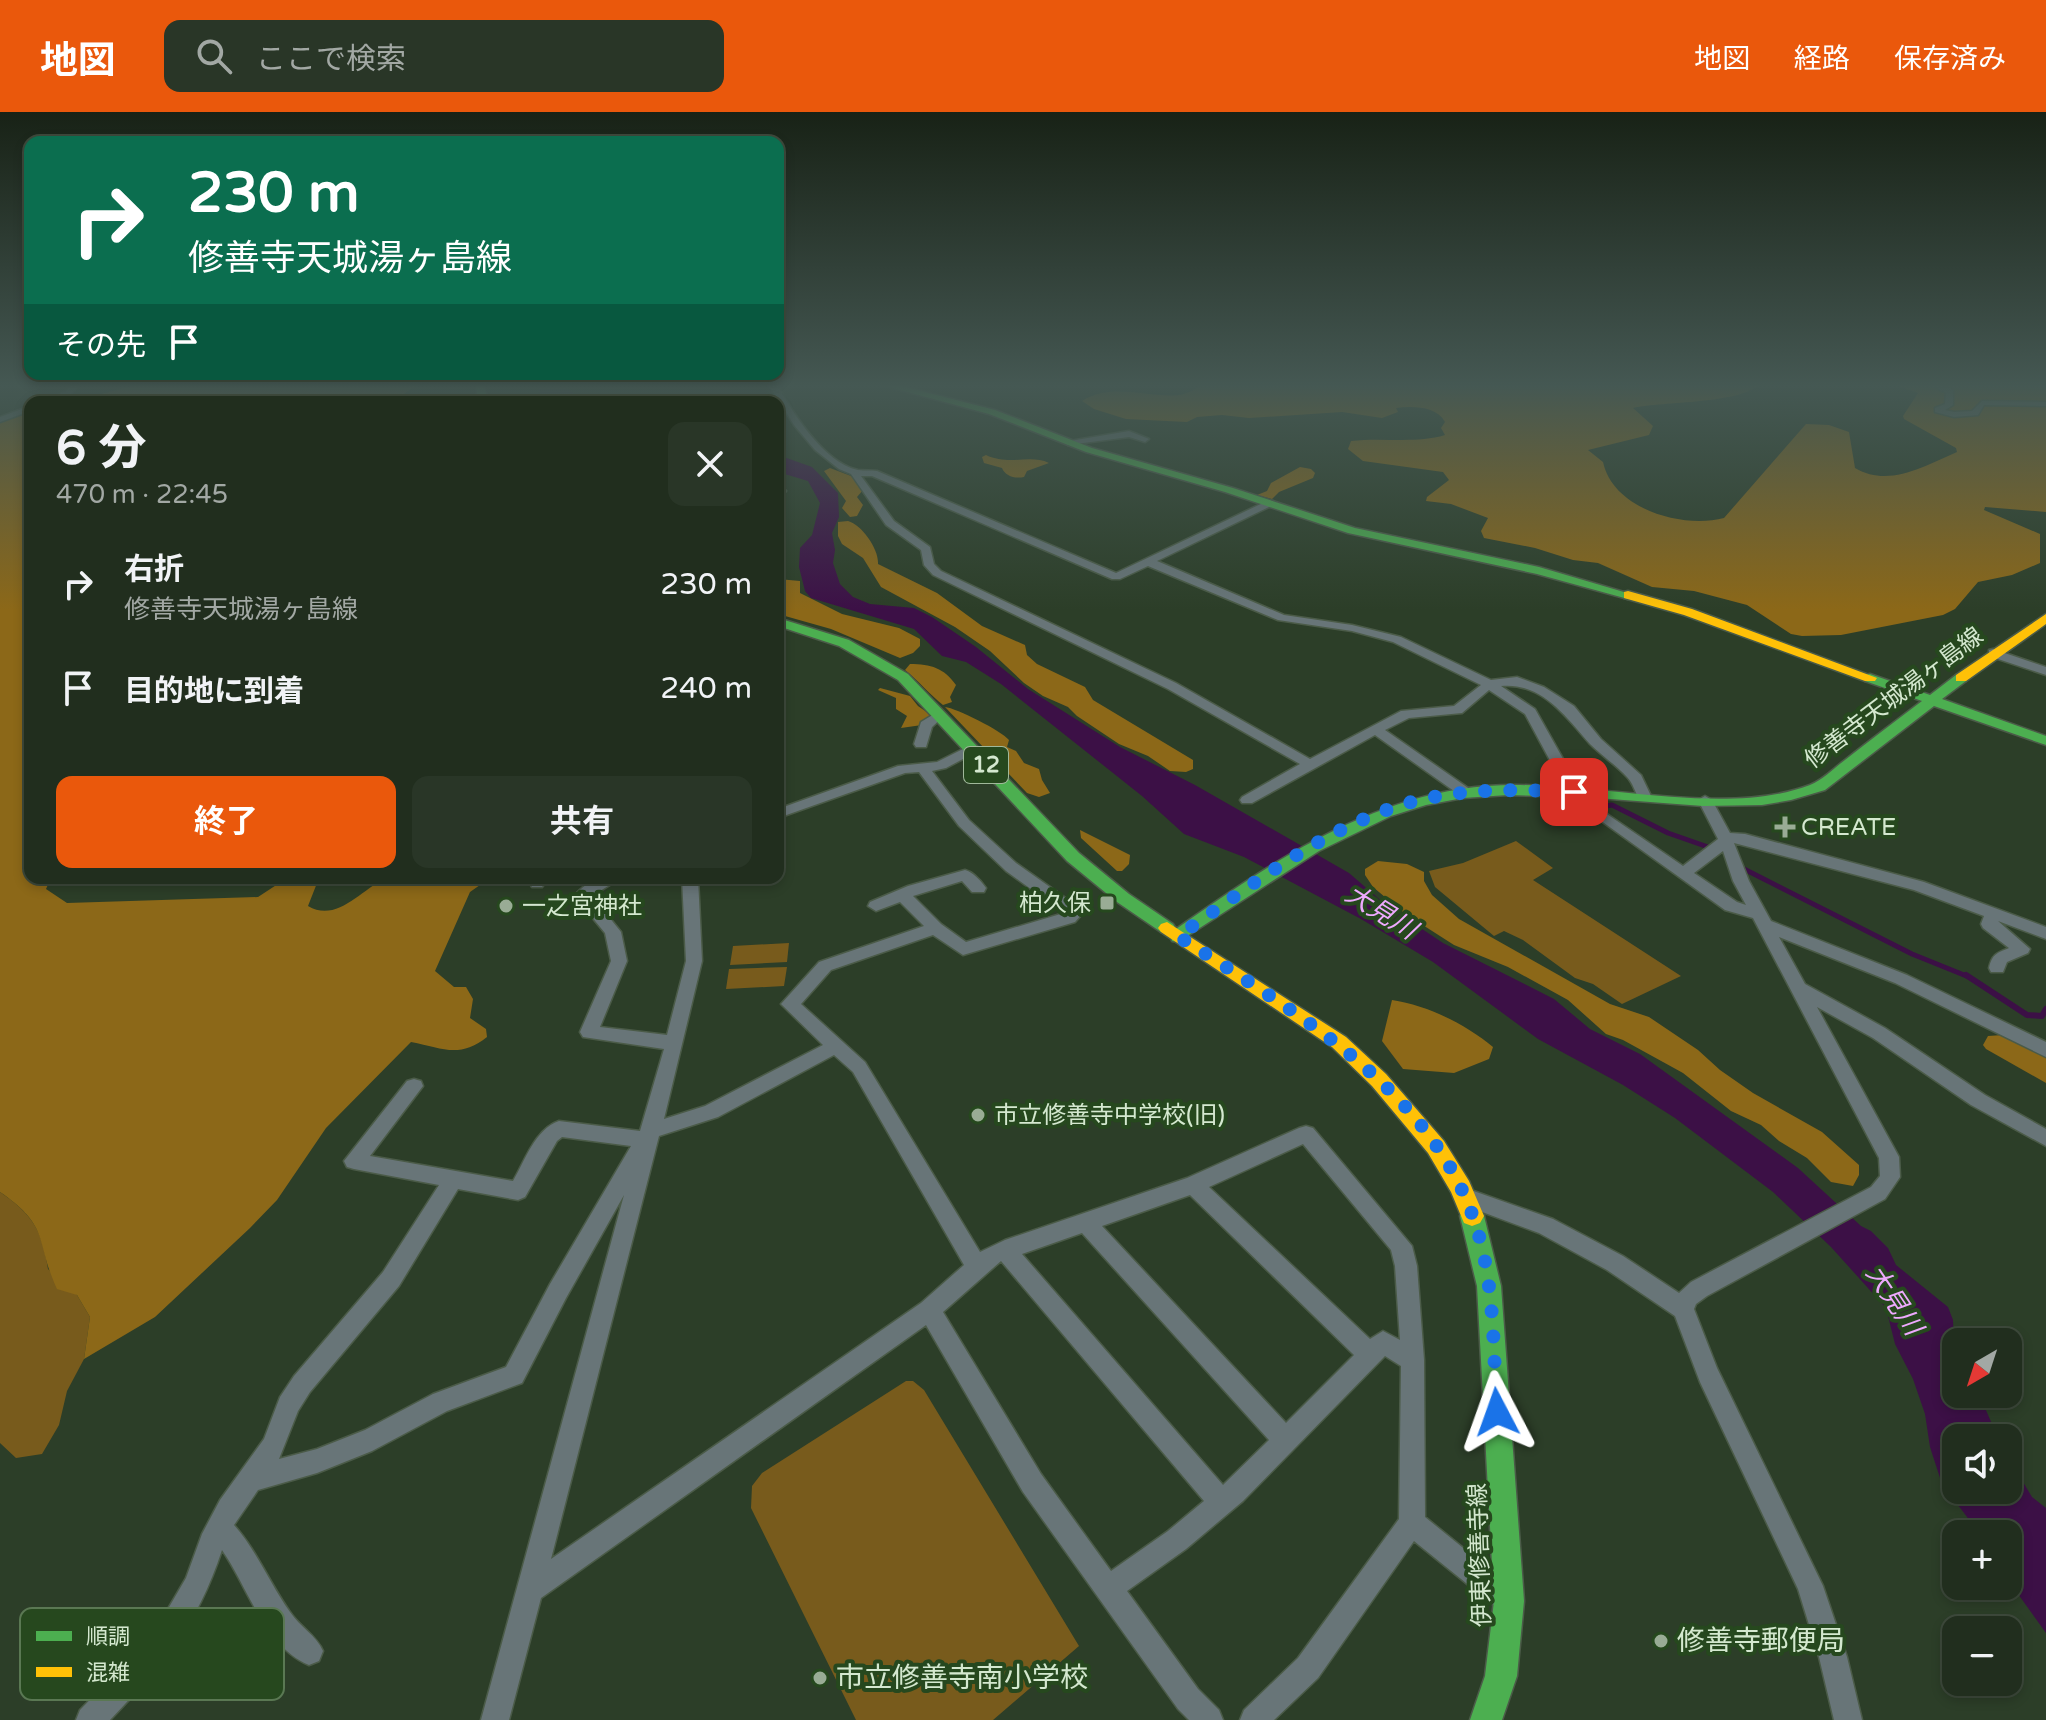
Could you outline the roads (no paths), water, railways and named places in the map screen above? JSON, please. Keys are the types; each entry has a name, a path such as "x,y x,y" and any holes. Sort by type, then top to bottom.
{"main road":[{"path":"1128,460 1379,538 1539,571 1650,600 2046,741"},
{"name":"修善寺天城湯ヶ島線","path":"1178,936 1319,843 1348,826 1399,806 1466,793 1510,790 1579,797 1775,800 1819,787 1931,699 2046,618"},
{"name":"伊東修善寺線","path":"784,623 822,632 877,658 903,677 1073,857 1123,898 1339,1042 1379,1080 1436,1147 1465,1196 1476,1225 1489,1286 1509,1601 1506,1653 1494,1704 1486,1720"}],"street":[{"path":"838,460 855,473 890,523 926,549 929,565 937,573 1172,686 1310,764"},
{"path":"855,473 874,473 1116,577 1270,503"},
{"path":"1149,562 1282,618 1352,628 1397,639 1489,684 1530,712 1579,797 1731,906 1901,979 2046,1050"},
{"path":"1993,653 2046,671"},
{"path":"1247,800 1406,714 1457,710 1489,684 1517,681 1560,702 1596,742 1636,778 1644,796"},
{"path":"921,744 926,725 939,715"},
{"path":"1376,730 1466,793"},
{"path":"784,812 903,769 941,765 971,749"},
{"path":"904,896 935,928 963,949 1069,918 1075,913 1011,867 973,832 923,768"},
{"path":"1560,816 1579,797"},
{"path":"1683,1309 1688,1297 1699,1289 1878,1193 1889,1182 1893,1171 1889,1157 1762,920 1705,800"},
{"path":"1685,872 1726,839 1745,839 1919,886 2046,933"},
{"path":"876,906 965,875 978,888"},
{"path":"598,884 583,895 613,932 619,961 589,1032 673,1043"},
{"path":"495,1720 694,961 690,884"},
{"path":"1994,912 1989,924 2022,949 1999,959 1997,968"},
{"path":"935,928 825,966 790,1004 859,1067 977,1267"},
{"path":"1798,988 1879,1033 1978,1100 2046,1138"},
{"path":"414,1086 354,1161 518,1191 550,1135 559,1129 648,1135 711,1112 836,1046"},
{"path":"529,1590 929,1310 977,1267 1005,1250 1193,1185 1306,1134 1401,1246 1406,1266 1413,1360 1412,1523 1308,1668 1254,1720"},
{"path":"252,1479 317,1461 372,1439 441,1402 514,1375 648,1135"},
{"path":"184,1608 197,1584 219,1528 274,1446 288,1405 302,1384 391,1279 453,1180"},
{"path":"1193,1185 1370,1355"},
{"path":"1465,1196 1546,1226 1615,1263 1683,1309 1708,1374 1810,1586 1833,1657 1848,1720"},
{"path":"1087,1224 1285,1440"},
{"path":"1005,1250 1222,1502"},
{"path":"929,1310 1032,1483 1109,1588 1186,1710 1209,1720"},
{"path":"1109,1588 1177,1540 1222,1502 1383,1342 1413,1360"},
{"path":"1412,1523 1509,1601"},
{"path":"219,1528 234,1541 274,1608"},
{"path":"284,1624 299,1645 309,1651"},
{"path":"90,1720 109,1700"}],"water":[{"name":"大見川","path":"784,460 812,467 838,493 839,517 832,533 835,550 833,563 840,584 853,597 870,604 914,608 932,617 1028,689 1120,747 1195,785 1349,873 1386,905 1443,943 1554,999 1590,1029 1640,1054 1798,1168 1861,1226 1871,1231 1888,1248 1896,1265 1948,1307 1953,1328 1942,1328 1942,1408 1985,1408 1992,1424 1942,1424 1942,1484 1930,1447 1925,1414 1913,1379 1895,1344 1886,1308 1831,1247 1773,1192 1675,1118 1623,1085 1538,1039 1433,962 1361,919 1244,857 1184,834 1142,796 1001,684 966,662 942,656 914,629 811,598 805,591 799,567 800,548 812,535 820,503 808,481 784,474"},
{"path":"2022,1480 2032,1497 2046,1508 2046,1633 2022,1600 2022,1520 1969,1520 1957,1504 2022,1504"}],"waterway":[{"path":"1599,807 1612,805 1668,833 1708,847"},
{"path":"1744,869 1912,954 1969,977"},
{"path":"1966,975 2027,1015 2042,1016 2046,1009"}],"place":[{"name":"CREATE","path":"1785,827"},
{"name":"柏久保","path":"1107,903"},
{"name":"一之宮神社","path":"506,906"},
{"name":"市立修善寺中学校(旧)","path":"978,1115"},
{"name":"修善寺郵便局","path":"1661,1641"},
{"name":"市立修善寺南小学校","path":"820,1678"}]}
